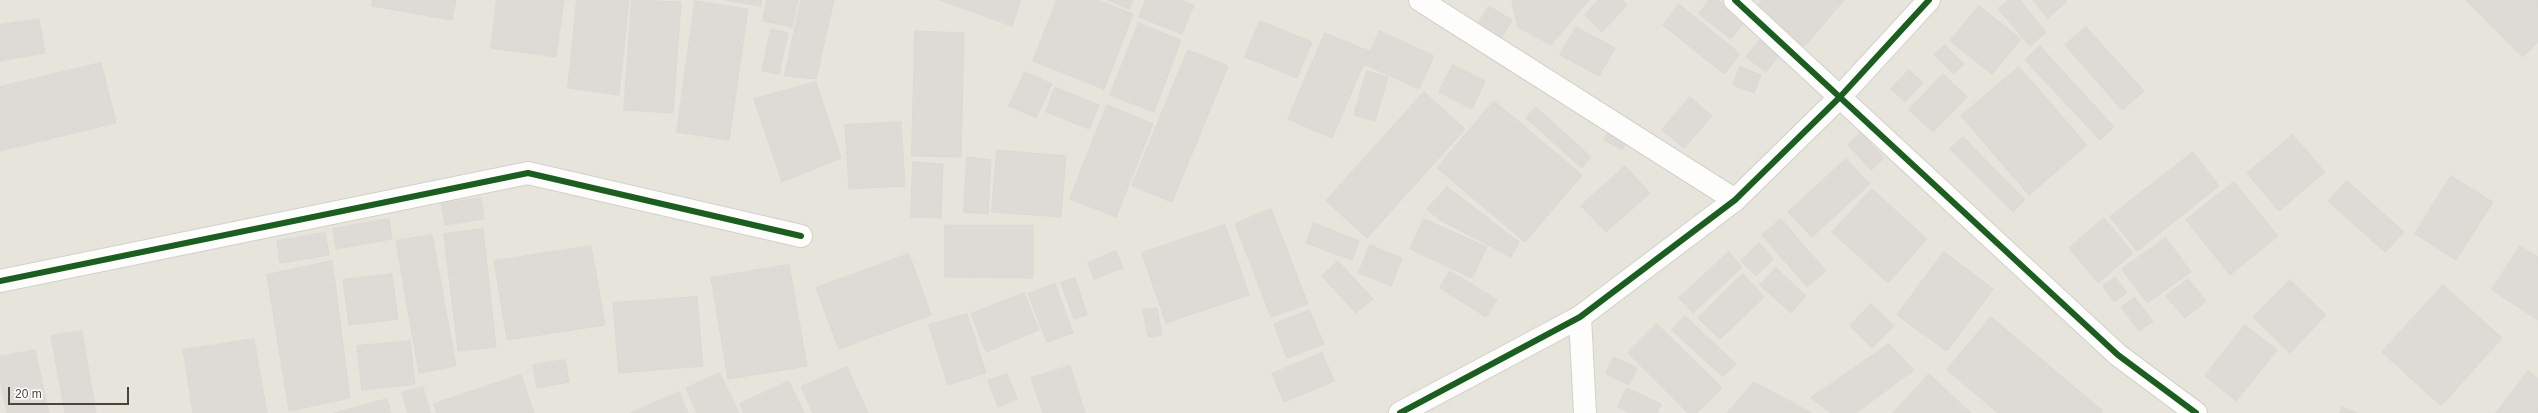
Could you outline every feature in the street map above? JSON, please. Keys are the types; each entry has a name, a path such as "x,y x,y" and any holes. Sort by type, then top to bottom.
{"street":[{"path":"1420,0 1735,200"},
{"path":"1735,0 2118,355 2196,413"},
{"path":"1400,413 1580,317 1735,200 1839,98 1929,0"},
{"path":"0,280 528,173 801,236"},
{"path":"1580,317 1585,413"}],"shaded area":[{"path":"0,0 2538,0 2538,413 0,413"}],"building":[{"path":"373,0 456,0 452,20 372,6"},
{"path":"497,0 564,0 556,57 491,48"},
{"path":"577,0 629,0 619,95 568,88"},
{"path":"632,0 681,2 673,113 624,110"},
{"path":"725,0 762,0 761,6"},
{"path":"767,0 798,0 792,27 763,21"},
{"path":"801,0 834,0 816,79 785,76"},
{"path":"940,0 1021,0 1012,26"},
{"path":"1057,0 1097,0 1133,14 1104,89 1033,61"},
{"path":"1108,0 1133,0 1129,9"},
{"path":"1146,0 1182,0 1194,5 1182,34 1139,17"},
{"path":"1512,0 1589,0 1551,45 1518,27"},
{"path":"1599,0 1622,0 1627,5 1602,32 1585,15"},
{"path":"1709,0 1718,0 1745,21 1731,39 1699,14"},
{"path":"1762,0 1844,0 1805,46 1777,32 1757,7"},
{"path":"2009,0 2020,0 2046,32 2030,46 1998,9"},
{"path":"2033,0 2066,0 2067,1 2048,18"},
{"path":"2466,0 2538,0 2538,42 2523,57"},
{"path":"695,1 748,9 729,140 677,132"},
{"path":"1679,4 1740,54 1724,74 1663,25"},
{"path":"1489,6 1512,20 1501,38 1478,24"},
{"path":"1979,6 2021,39 1992,74 1950,41"},
{"path":"39,19 45,53 0,61 0,25"},
{"path":"1260,21 1312,42 1297,78 1245,57"},
{"path":"1139,23 1181,40 1154,112 1110,95"},
{"path":"1576,27 1615,48 1599,76 1560,55"},
{"path":"2086,27 2144,91 2122,110 2065,45"},
{"path":"771,29 788,33 779,74 762,71"},
{"path":"915,31 964,33 961,157 912,156"},
{"path":"1380,31 1434,56 1419,89 1364,64"},
{"path":"1325,33 1369,51 1332,138 1288,119"},
{"path":"1760,40 1779,55 1766,72 1746,57"},
{"path":"1945,45 1964,64 1954,74 1934,55"},
{"path":"2040,46 2114,127 2100,140 2025,60"},
{"path":"1188,50 1228,66 1172,202 1132,186"},
{"path":"101,63 116,123 0,151 0,87"},
{"path":"1453,65 1485,81 1472,109 1439,92"},
{"path":"1740,67 1761,75 1754,93 1733,85"},
{"path":"2019,67 2087,145 2029,195 1961,116"},
{"path":"1909,70 1923,83 1905,102 1891,89"},
{"path":"1367,71 1388,77 1375,121 1354,115"},
{"path":"1025,72 1052,84 1036,118 1009,106"},
{"path":"1943,74 1967,97 1933,132 1909,110"},
{"path":"816,82 841,158 782,182 754,99"},
{"path":"1055,87 1099,105 1089,129 1046,112"},
{"path":"1424,92 1465,129 1367,238 1326,201"},
{"path":"1690,97 1712,116 1684,148 1662,130"},
{"path":"1494,101 1582,175 1525,242 1437,168"},
{"path":"1107,105 1153,124 1116,217 1070,199"},
{"path":"1536,107 1591,157 1582,168 1526,118"},
{"path":"901,122 905,186 849,189 845,125"},
{"path":"1609,131 1627,142 1622,150 1604,140"},
{"path":"1861,133 1884,158 1871,170 1848,145"},
{"path":"2293,135 2325,172 2279,211 2247,173"},
{"path":"1963,137 2025,200 2013,212 1950,149"},
{"path":"997,150 1066,156 1061,217 992,212"},
{"path":"2193,152 2219,186 2137,251 2110,217"},
{"path":"967,157 991,160 988,214 964,212"},
{"path":"1846,159 1870,184 1812,237 1788,212"},
{"path":"913,162 943,164 941,218 911,217"},
{"path":"1625,166 1650,193 1606,232 1581,206"},
{"path":"2451,176 2493,202 2456,260 2415,234"},
{"path":"2347,181 2404,232 2385,252 2328,201"},
{"path":"2234,182 2278,236 2230,275 2186,220"},
{"path":"1447,187 1519,242 1511,257 1440,220 1427,209"},
{"path":"1872,189 1927,239 1888,283 1832,232"},
{"path":"481,198 484,219 445,225 441,204"},
{"path":"1271,209 1308,304 1271,317 1235,224"},
{"path":"2104,218 2133,253 2098,283 2069,248"},
{"path":"389,219 392,239 336,249 333,229"},
{"path":"1424,219 1487,247 1472,278 1410,249"},
{"path":"1781,219 1826,271 1807,287 1762,235"},
{"path":"1314,223 1359,241 1352,260 1306,243"},
{"path":"945,225 1033,225 1033,278 945,277"},
{"path":"1225,225 1249,295 1166,323 1142,253"},
{"path":"483,229 496,347 458,351 444,234"},
{"path":"325,233 329,255 280,263 277,241"},
{"path":"432,235 456,366 419,373 396,241"},
{"path":"2166,238 2191,272 2147,303 2122,269"},
{"path":"1759,243 1773,259 1756,276 1741,261"},
{"path":"1370,245 1402,258 1391,286 1359,273"},
{"path":"591,246 605,325 507,340 494,261"},
{"path":"2520,246 2538,257 2538,320 2492,290"},
{"path":"1116,251 1123,268 1094,279 1088,263"},
{"path":"1729,252 1742,267 1693,313 1679,298"},
{"path":"1944,252 1993,289 1947,351 1897,315"},
{"path":"909,254 931,315 839,349 816,288"},
{"path":"332,261 350,398 289,411 267,275"},
{"path":"1338,261 1373,299 1356,313 1322,276"},
{"path":"789,265 807,366 728,379 711,278"},
{"path":"1776,268 1806,296 1791,313 1760,285"},
{"path":"1450,271 1497,300 1486,317 1440,288"},
{"path":"392,274 398,319 349,325 343,280"},
{"path":"1743,274 1764,297 1720,339 1698,318"},
{"path":"2115,277 2127,293 2114,302 2103,286"},
{"path":"1075,278 1087,315 1074,319 1061,283"},
{"path":"2188,279 2206,301 2185,318 2166,296"},
{"path":"2290,280 2326,315 2290,353 2253,317"},
{"path":"1055,284 1073,333 1047,342 1028,294"},
{"path":"2443,285 2502,338 2441,406 2382,352"},
{"path":"1024,293 1039,330 986,352 971,314"},
{"path":"697,297 703,366 619,373 613,303"},
{"path":"2135,298 2153,321 2139,331 2121,307"},
{"path":"1871,304 1894,326 1872,348 1850,326"},
{"path":"1157,308 1162,335 1148,337 1143,310"},
{"path":"1309,310 1324,344 1287,358 1274,324"},
{"path":"967,314 986,373 948,385 929,325"},
{"path":"1685,316 1736,364 1723,377 1672,330"},
{"path":"1991,317 2103,411 2101,413 1998,413 1947,370"},
{"path":"1657,324 1722,388 1697,413 1688,413 1628,353"},
{"path":"2245,325 2277,350 2236,401 2205,376"},
{"path":"82,331 96,413 65,413 51,336"},
{"path":"254,339 267,413 193,413 183,350"},
{"path":"410,341 415,384 362,390 357,346"},
{"path":"1889,344 1914,370 1856,413 1831,413 1811,398"},
{"path":"35,350 49,413 7,413 0,380 0,357"},
{"path":"1322,353 1334,381 1284,402 1272,374"},
{"path":"1614,357 1637,368 1629,385 1606,374"},
{"path":"565,360 569,382 537,388 533,365"},
{"path":"1070,366 1085,413 1043,413 1031,378"},
{"path":"847,367 868,413 813,413 801,387"},
{"path":"2528,371 2538,379 2538,413 2496,413"},
{"path":"720,373 739,413 697,413 686,388"},
{"path":"1007,374 1017,399 998,407 988,381"},
{"path":"1929,374 1971,413 1893,413"},
{"path":"521,375 534,413 437,413 434,404"},
{"path":"789,381 804,413 744,413 740,404"},
{"path":"1754,382 1812,413 1727,413"},
{"path":"423,387 431,413 408,413 402,393"},
{"path":"1627,388 1661,404 1657,413 1630,413 1618,407"},
{"path":"679,392 688,413 631,413"},
{"path":"387,399 391,413 334,413"},
{"path":"2342,407 2358,413 2340,413"}],"cycle path":[{"path":"1735,0 2118,355 2196,413"},
{"path":"1400,413 1580,317 1735,200 1839,98 1929,0"},
{"path":"0,281 528,173 801,236"}]}
